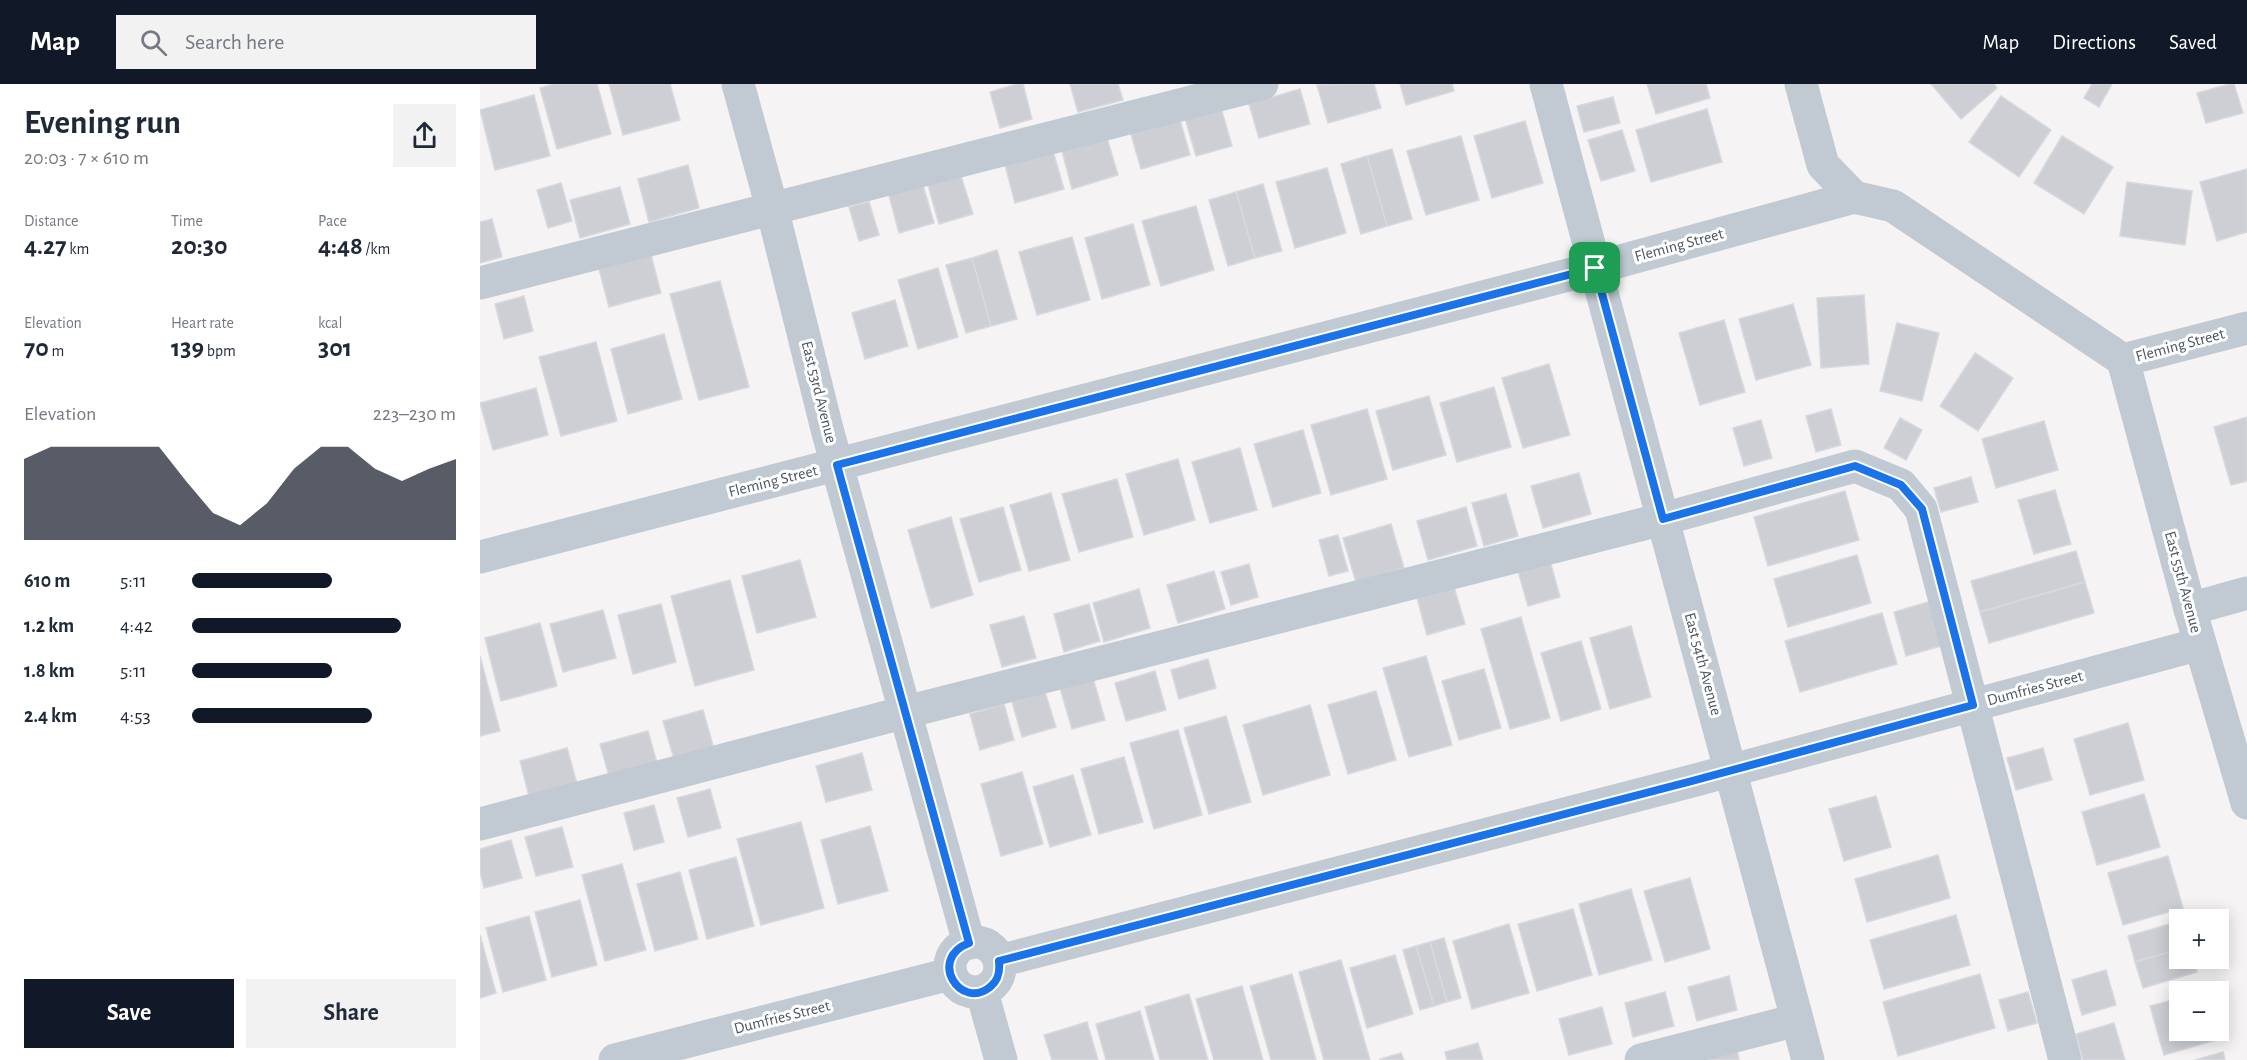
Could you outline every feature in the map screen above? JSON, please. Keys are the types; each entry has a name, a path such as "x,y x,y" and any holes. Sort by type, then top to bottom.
{"street":[{"name":"East 53rd Avenue","path":"738,84 837,465 969,943"},
{"path":"480,284 1262,84"},
{"name":"East 54th Avenue","path":"1546,84 1808,1060"},
{"path":"1801,84 1823,165 1854,196"},
{"name":"Fleming Street","path":"480,557 1595,268 1854,196 1893,206 2123,360 2247,328"},
{"name":"East 55th Avenue","path":"2123,360 2190,609 2247,803"},
{"path":"480,824 906,712 1663,519 1855,466 1901,485 1922,509 2065,1060"},
{"path":"2190,609 2247,593"},
{"name":"Dumfries Street","path":"999,961 1731,771 2200,644"},
{"path":"977,942 991,948 999,961 995,983 982,992 966,992 959,988 950,974 951,958 961,946 969,943 977,942"},
{"name":"Dumfries Street","path":"615,1060 950,974"},
{"path":"982,992 1001,1060"},
{"path":"1641,1060 1797,1020"}],"building":[{"path":"554,84 597,84 611,134 557,149 540,88"},
{"path":"609,84 670,84 680,120 623,135"},
{"path":"1023,84 1032,119 1000,128 990,92"},
{"path":"1070,84 1118,84 1123,100 1078,112"},
{"path":"1374,84 1381,108 1328,123 1317,85"},
{"path":"1400,84 1452,84 1454,91 1406,105"},
{"path":"1647,84 1706,84 1710,98 1656,114"},
{"path":"1931,84 1994,84 1997,88 1961,119"},
{"path":"2092,84 2112,84 2099,107 2084,98"},
{"path":"2234,84 2243,113 2206,123 2197,93"},
{"path":"1300,89 1310,124 1259,138 1249,104"},
{"path":"534,95 550,156 495,170 480,110"},
{"path":"2001,96 2051,130 2019,177 1969,142"},
{"path":"1613,97 1620,123 1584,132 1577,106"},
{"path":"1221,108 1232,146 1196,156 1185,118"},
{"path":"1707,109 1722,162 1651,182 1636,130"},
{"path":"1180,120 1190,155 1141,169 1131,134"},
{"path":"1525,121 1543,183 1492,198 1474,136"},
{"path":"1622,130 1635,171 1601,181 1588,140"},
{"path":"1461,136 1479,200 1426,215 1407,151"},
{"path":"2062,136 2113,167 2084,214 2034,183"},
{"path":"1107,138 1118,175 1072,189 1062,151"},
{"path":"1392,149 1412,219 1387,226 1367,156"},
{"path":"1053,151 1064,189 1015,203 1005,165"},
{"path":"1367,156 1387,226 1361,234 1341,164"},
{"path":"688,165 699,208 649,222 638,179"},
{"path":"1327,168 1346,233 1295,248 1276,182"},
{"path":"2247,169 2247,232 2217,241 2200,182"},
{"path":"961,176 973,214 939,224 928,185"},
{"path":"922,182 934,223 899,233 888,192"},
{"path":"2127,182 2192,191 2185,245 2120,236"},
{"path":"561,183 572,221 548,228 537,190"},
{"path":"1263,184 1282,251 1255,258 1236,192"},
{"path":"620,187 630,224 580,238 570,200"},
{"path":"1236,192 1255,258 1228,266 1209,200"},
{"path":"869,202 879,235 859,241 849,207"},
{"path":"1196,206 1214,270 1161,286 1142,221"},
{"path":"492,219 502,257 480,263 480,222"},
{"path":"1133,224 1150,285 1102,299 1085,238"},
{"path":"1072,237 1090,300 1037,315 1019,252"},
{"path":"997,250 1017,319 991,326 972,258"},
{"path":"651,255 661,293 609,307 599,269"},
{"path":"972,258 991,326 966,333 946,265"},
{"path":"938,268 958,337 918,349 898,280"},
{"path":"720,281 749,387 699,400 670,294"},
{"path":"1864,295 1869,364 1821,368 1817,298"},
{"path":"524,296 533,331 504,339 495,304"},
{"path":"895,300 908,346 865,359 852,313"},
{"path":"1793,304 1811,365 1756,380 1739,319"},
{"path":"1724,320 1745,392 1700,405 1679,333"},
{"path":"1897,323 1939,333 1922,401 1880,391"},
{"path":"664,334 682,399 628,414 611,349"},
{"path":"596,342 617,421 561,436 539,357"},
{"path":"1975,353 2013,378 1978,431 1940,406"},
{"path":"1549,364 1570,435 1523,448 1502,378"},
{"path":"1494,387 1511,447 1457,462 1440,403"},
{"path":"536,388 548,435 493,450 480,403"},
{"path":"1429,396 1446,455 1393,470 1376,411"},
{"path":"1367,409 1387,479 1331,495 1311,425"},
{"path":"1831,409 1841,445 1816,452 1806,416"},
{"path":"2247,417 2247,481 2231,485 2214,427"},
{"path":"1900,418 1922,430 1906,460 1884,448"},
{"path":"1761,420 1772,458 1744,466 1733,428"},
{"path":"2044,421 2058,470 1996,488 1982,439"},
{"path":"1303,430 1321,493 1273,507 1254,444"},
{"path":"1240,448 1257,510 1210,523 1192,462"},
{"path":"1178,459 1195,520 1144,535 1126,474"},
{"path":"1579,473 1591,514 1543,528 1531,486"},
{"path":"1971,477 1978,502 1941,512 1934,488"},
{"path":"1117,479 1133,537 1079,552 1062,494"},
{"path":"2055,490 2071,544 2034,554 2018,500"},
{"path":"1845,491 1859,540 1768,566 1754,517"},
{"path":"1051,493 1070,560 1029,571 1010,505"},
{"path":"1506,494 1518,536 1484,546 1472,503"},
{"path":"1003,507 1021,570 979,582 960,519"},
{"path":"1466,507 1477,546 1428,560 1417,521"},
{"path":"951,517 973,595 931,608 908,530"},
{"path":"1391,524 1404,568 1356,582 1343,538"},
{"path":"1338,535 1348,571 1329,576 1319,540"},
{"path":"2076,551 2085,582 1980,612 1971,581"},
{"path":"1857,555 1871,603 1788,627 1774,579"},
{"path":"800,560 816,617 757,633 742,576"},
{"path":"1550,561 1560,597 1528,606 1518,571"},
{"path":"1249,564 1258,597 1231,605 1221,572"},
{"path":"1214,571 1225,609 1178,623 1167,585"},
{"path":"730,580 754,670 695,686 671,596"},
{"path":"2085,582 2094,613 1989,643 1980,612"},
{"path":"1454,587 1465,624 1427,635 1417,598"},
{"path":"1139,589 1150,628 1104,642 1093,603"},
{"path":"1935,600 1948,644 1906,656 1894,612"},
{"path":"661,604 676,662 633,674 618,615"},
{"path":"1089,604 1100,641 1064,652 1054,614"},
{"path":"603,610 616,658 563,672 550,624"},
{"path":"1882,613 1897,664 1800,692 1785,641"},
{"path":"1024,616 1036,658 1002,667 990,625"},
{"path":"1521,617 1550,718 1510,729 1481,629"},
{"path":"540,623 557,686 501,701 485,638"},
{"path":"1631,626 1651,697 1610,709 1590,638"},
{"path":"1581,641 1601,709 1561,721 1541,653"},
{"path":"480,656 500,731 480,736"},
{"path":"1426,656 1452,745 1409,757 1383,668"},
{"path":"1208,659 1216,688 1179,699 1171,670"},
{"path":"1484,669 1501,728 1459,740 1442,681"},
{"path":"1155,671 1166,710 1126,721 1115,683"},
{"path":"1093,678 1105,720 1072,729 1060,688"},
{"path":"1376,691 1396,760 1348,774 1328,705"},
{"path":"1045,692 1056,727 1022,737 1012,702"},
{"path":"1004,704 1014,740 980,750 970,714"},
{"path":"1310,705 1330,775 1263,795 1243,725"},
{"path":"703,710 714,749 674,759 663,721"},
{"path":"1226,716 1251,802 1209,814 1184,728"},
{"path":"2128,723 2144,780 2090,795 2074,739"},
{"path":"1178,730 1202,815 1154,829 1130,743"},
{"path":"648,731 657,763 609,776 600,744"},
{"path":"567,748 578,787 530,800 520,761"},
{"path":"2043,748 2052,780 2016,790 2007,758"},
{"path":"862,753 872,790 826,802 816,766"},
{"path":"1124,757 1143,822 1099,834 1081,769"},
{"path":"1022,772 1043,844 1001,856 981,784"},
{"path":"1073,775 1091,835 1050,847 1033,787"},
{"path":"710,789 721,828 688,837 677,798"},
{"path":"2144,794 2160,847 2097,865 2082,812"},
{"path":"1876,796 1891,847 1844,861 1829,809"},
{"path":"654,805 664,842 634,850 624,813"},
{"path":"801,822 824,908 761,925 737,839"},
{"path":"870,826 888,891 838,904 821,840"},
{"path":"562,827 573,867 536,876 525,837"},
{"path":"511,840 522,878 484,888 480,872 480,849"},
{"path":"1938,855 1950,898 1867,922 1855,879"},
{"path":"2168,856 2183,908 2169,909 2169,912 2123,925 2108,873"},
{"path":"736,857 754,926 707,939 689,870"},
{"path":"622,864 646,950 605,961 582,875"},
{"path":"680,872 698,939 655,951 637,884"},
{"path":"1690,878 1710,949 1665,962 1644,891"},
{"path":"1631,889 1652,960 1599,975 1579,904"},
{"path":"580,900 597,965 552,977 535,912"},
{"path":"1573,909 1592,975 1537,991 1518,924"},
{"path":"1956,915 1970,965 1884,989 1870,940"},
{"path":"529,916 546,980 503,992 486,928"},
{"path":"1509,924 1529,993 1472,1009 1453,941"},
{"path":"2169,924 2169,952 2135,962 2128,936"},
{"path":"480,935 496,993 480,998"},
{"path":"1444,938 1461,998 1447,1002 1430,942"},
{"path":"1430,942 1447,1002 1434,1006 1416,946"},
{"path":"1416,946 1434,1006 1420,1010 1403,950"},
{"path":"2169,952 2169,969 2196,969 2197,972 2143,988 2135,962"},
{"path":"1395,955 1413,1014 1367,1028 1350,968"},
{"path":"1341,960 1370,1060 1324,1060 1299,972"},
{"path":"2106,970 2116,1005 2082,1015 2072,980"},
{"path":"1292,974 1316,1060 1271,1060 1250,986"},
{"path":"1980,974 1995,1028 1898,1056 1883,1002"},
{"path":"1729,976 1737,1010 1697,1021 1688,987"},
{"path":"1242,986 1263,1060 1214,1060 1196,999"},
{"path":"1665,992 1674,1026 1633,1037 1625,1003"},
{"path":"2028,992 2037,1023 2008,1031 1999,1000"},
{"path":"1189,994 1208,1060 1160,1060 1145,1007"},
{"path":"2169,1001 2169,1041 2213,1041 2164,1055 2150,1006"},
{"path":"1602,1007 1612,1044 1569,1055 1559,1019"},
{"path":"1140,1011 1154,1060 1106,1060 1096,1024"},
{"path":"1087,1022 1098,1060 1052,1060 1044,1035"},
{"path":"2114,1023 2125,1060 2083,1060 2076,1034"},
{"path":"1478,1043 1483,1060 1447,1060 1445,1052"},
{"path":"1737,1050 1739,1060 1702,1060"},
{"path":"2223,1052 2225,1060 2195,1060"},
{"path":"1401,1053 1404,1060 1380,1060 1380,1059"}],"route":[{"path":"1595,268 1663,519 1855,466 1901,485 1922,509 1973,705 1692,781 999,961 998,976 989,988 974,993 959,988 950,974 949,966 955,951 969,943 837,465 1595,268"}]}
